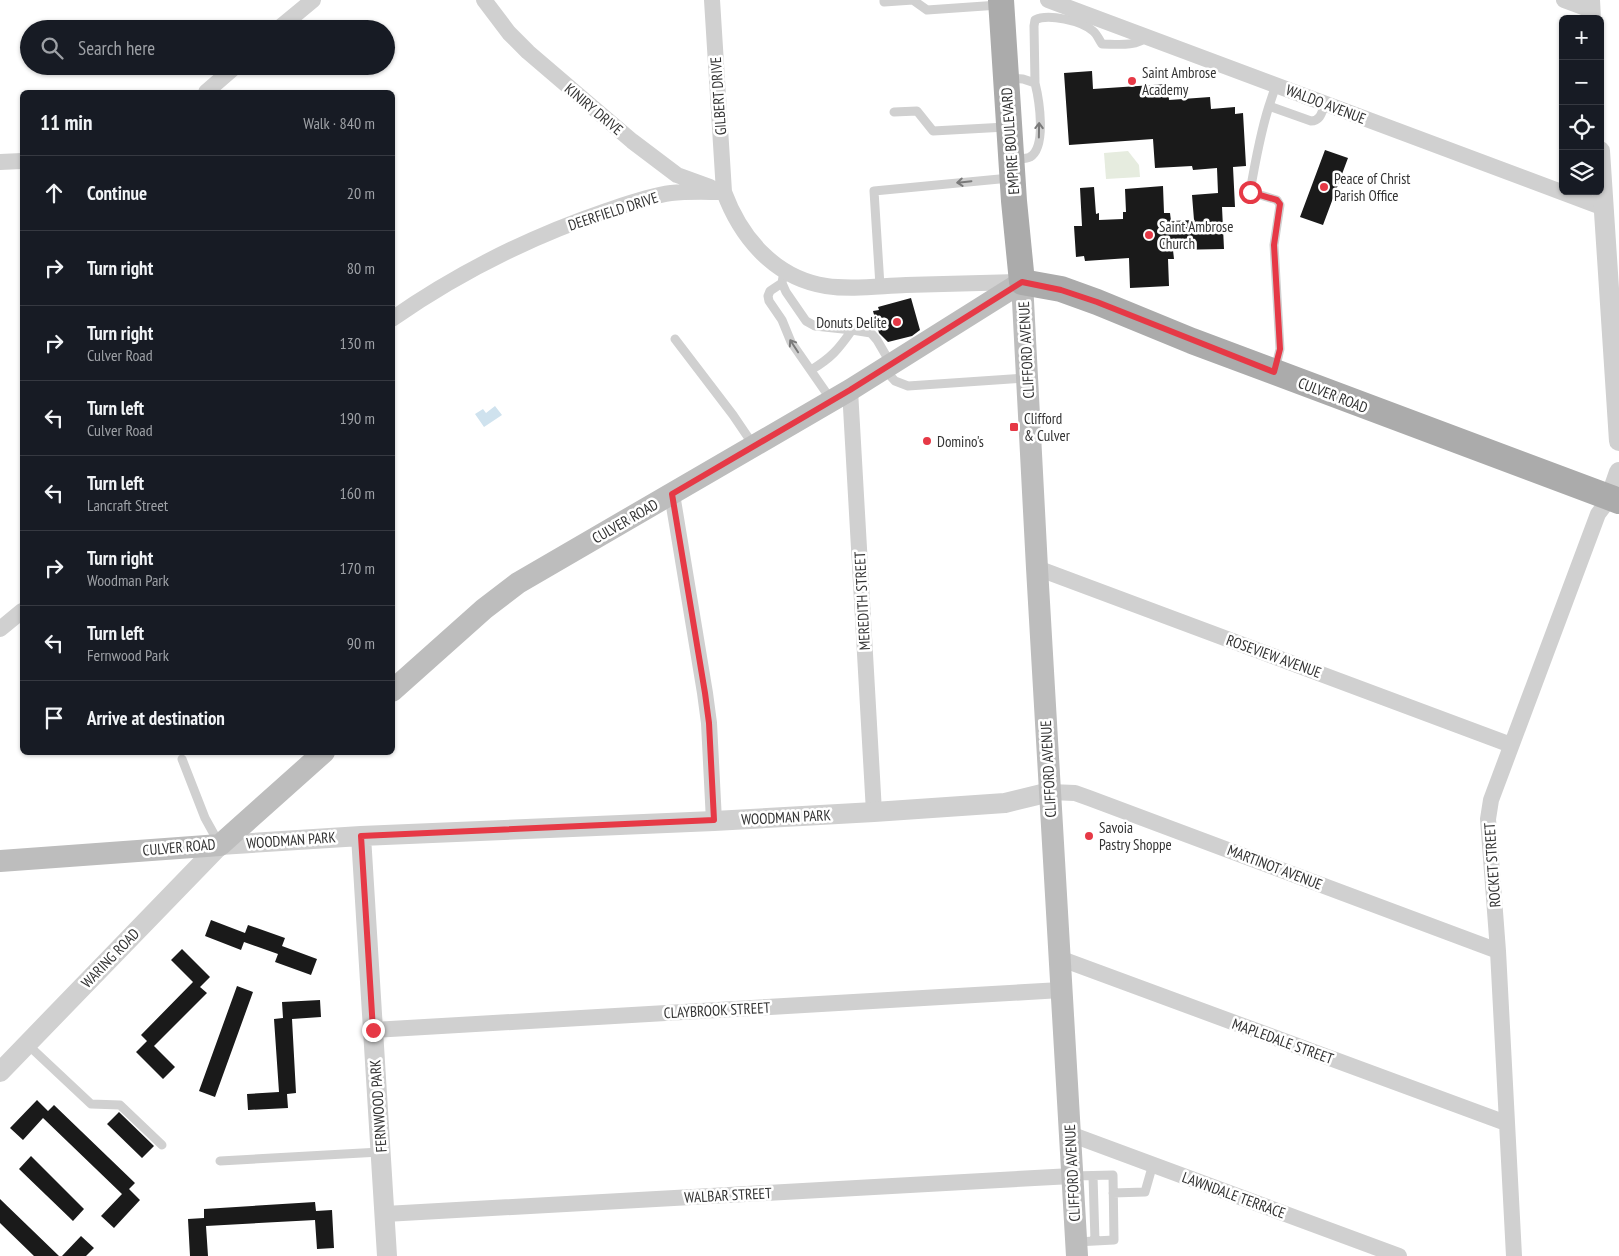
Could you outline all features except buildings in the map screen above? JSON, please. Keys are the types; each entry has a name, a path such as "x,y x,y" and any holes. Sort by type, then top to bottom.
{"main road":[{"name":"EMPIRE BOULEVARD","path":"1001,2 1018,254 1022,282"},
{"name":"CULVER ROAD","path":"395,688 518,583 841,396 1022,282 1061,290 1088,299 1274,372 1615,500"},
{"name":"CLIFFORD AVENUE","path":"1022,282 1070,1134 1083,1176 1082,1246"},
{"name":"CULVER ROAD","path":"0,861 220,845 321,755"}],"street":[{"path":"289,20 313,0"},
{"name":"KINIRY DRIVE","path":"484,0 528,52 632,141 677,175 724,192"},
{"name":"GILBERT DRIVE","path":"712,0 724,192"},
{"path":"1564,0 1591,10"},
{"name":"WALDO AVENUE","path":"1055,7 1147,36 1604,208"},
{"path":"208,90 226,75"},
{"path":"0,162 20,161"},
{"name":"DEERFIELD DRIVE","path":"395,317 443,286 491,259 571,223 649,197 692,191 724,192"},
{"path":"724,192 741,228 783,276 826,286 844,288 1022,282"},
{"path":"1603,195 1619,441"},
{"name":"MEREDITH STREET","path":"841,396 874,812"},
{"path":"1615,500 1619,472"},
{"path":"672,494 706,700 714,820"},
{"name":"ROCKET STREET","path":"1514,1256 1498,951 1488,819 1491,800 1511,744 1598,514 1615,500"},
{"name":"ROSEVIEW AVENUE","path":"1037,568 1511,744"},
{"path":"0,629 20,613"},
{"name":"WOODMAN PARK","path":"220,845 361,836 874,812 1004,803 1050,792"},
{"name":"MARTINOT AVENUE","path":"1050,792 1075,793 1498,951"},
{"name":"FERNWOOD PARK","path":"361,836 387,1256"},
{"name":"WARING ROAD","path":"0,1072 220,845"},
{"name":"MAPLEDALE STREET","path":"1059,958 1506,1123"},
{"name":"CLAYBROOK STREET","path":"373,1030 1061,990"},
{"name":"LAWNDALE TERRACE","path":"1070,1134 1399,1256"},
{"name":"WALBAR STREET","path":"384,1214 1083,1176"}],"lane":[{"path":"884,0 884,2 913,0 927,10 1001,2"},
{"path":"880,286 874,191 1012,169 1030,157 1035,151 1040,129 1038,97 1035,84 1035,20 1055,7 1095,32 1102,44 1142,42 1147,36"},
{"path":"1006,78 1023,79 1035,84"},
{"path":"1274,372 1280,349 1274,245 1280,204 1277,200 1250,192 1262,128 1276,85"},
{"path":"1269,106 1311,122 1319,118 1325,104"},
{"path":"894,112 918,111 933,131 1009,127"},
{"path":"783,276 786,292 806,320 815,326 871,333 877,340 895,381 908,386 1027,378"},
{"path":"783,276 770,291 769,301 782,320 791,342 811,370 841,396"},
{"path":"811,370 838,350 852,330"},
{"path":"675,339 733,415 754,446"},
{"path":"182,759 205,818 220,845"},
{"path":"27,1044 91,1104 120,1105 162,1145"},
{"path":"220,1160 381,1152"},
{"path":"1114,1193 1145,1192 1153,1164"},
{"path":"1082,1246 1114,1240 1113,1175 1083,1176"}],"shaded area":[{"path":"1128,151 1139,165 1140,177 1106,179 1104,153"}],"water":[{"path":"495,406 502,415 484,427 475,414 483,409 486,413"}],"place":[{"name":"Saint Ambrose Academy","path":"1132,81"},
{"name":"Peace of Christ Parish Office","path":"1324,187"},
{"name":"Saint Ambrose Church","path":"1149,235"},
{"name":"Donuts Delite","path":"897,322"},
{"name":"Clifford & Culver","path":"1014,427"},
{"name":"Domino's","path":"927,441"},
{"name":"Savoia Pastry Shoppe","path":"1089,836"}],"route":[{"path":"373,1030 361,836 714,820 709,723 672,494 850,390 1022,282 1061,290 1097,302 1274,372 1280,349 1274,245 1277,220 1281,210 1277,200 1250,192"}]}
